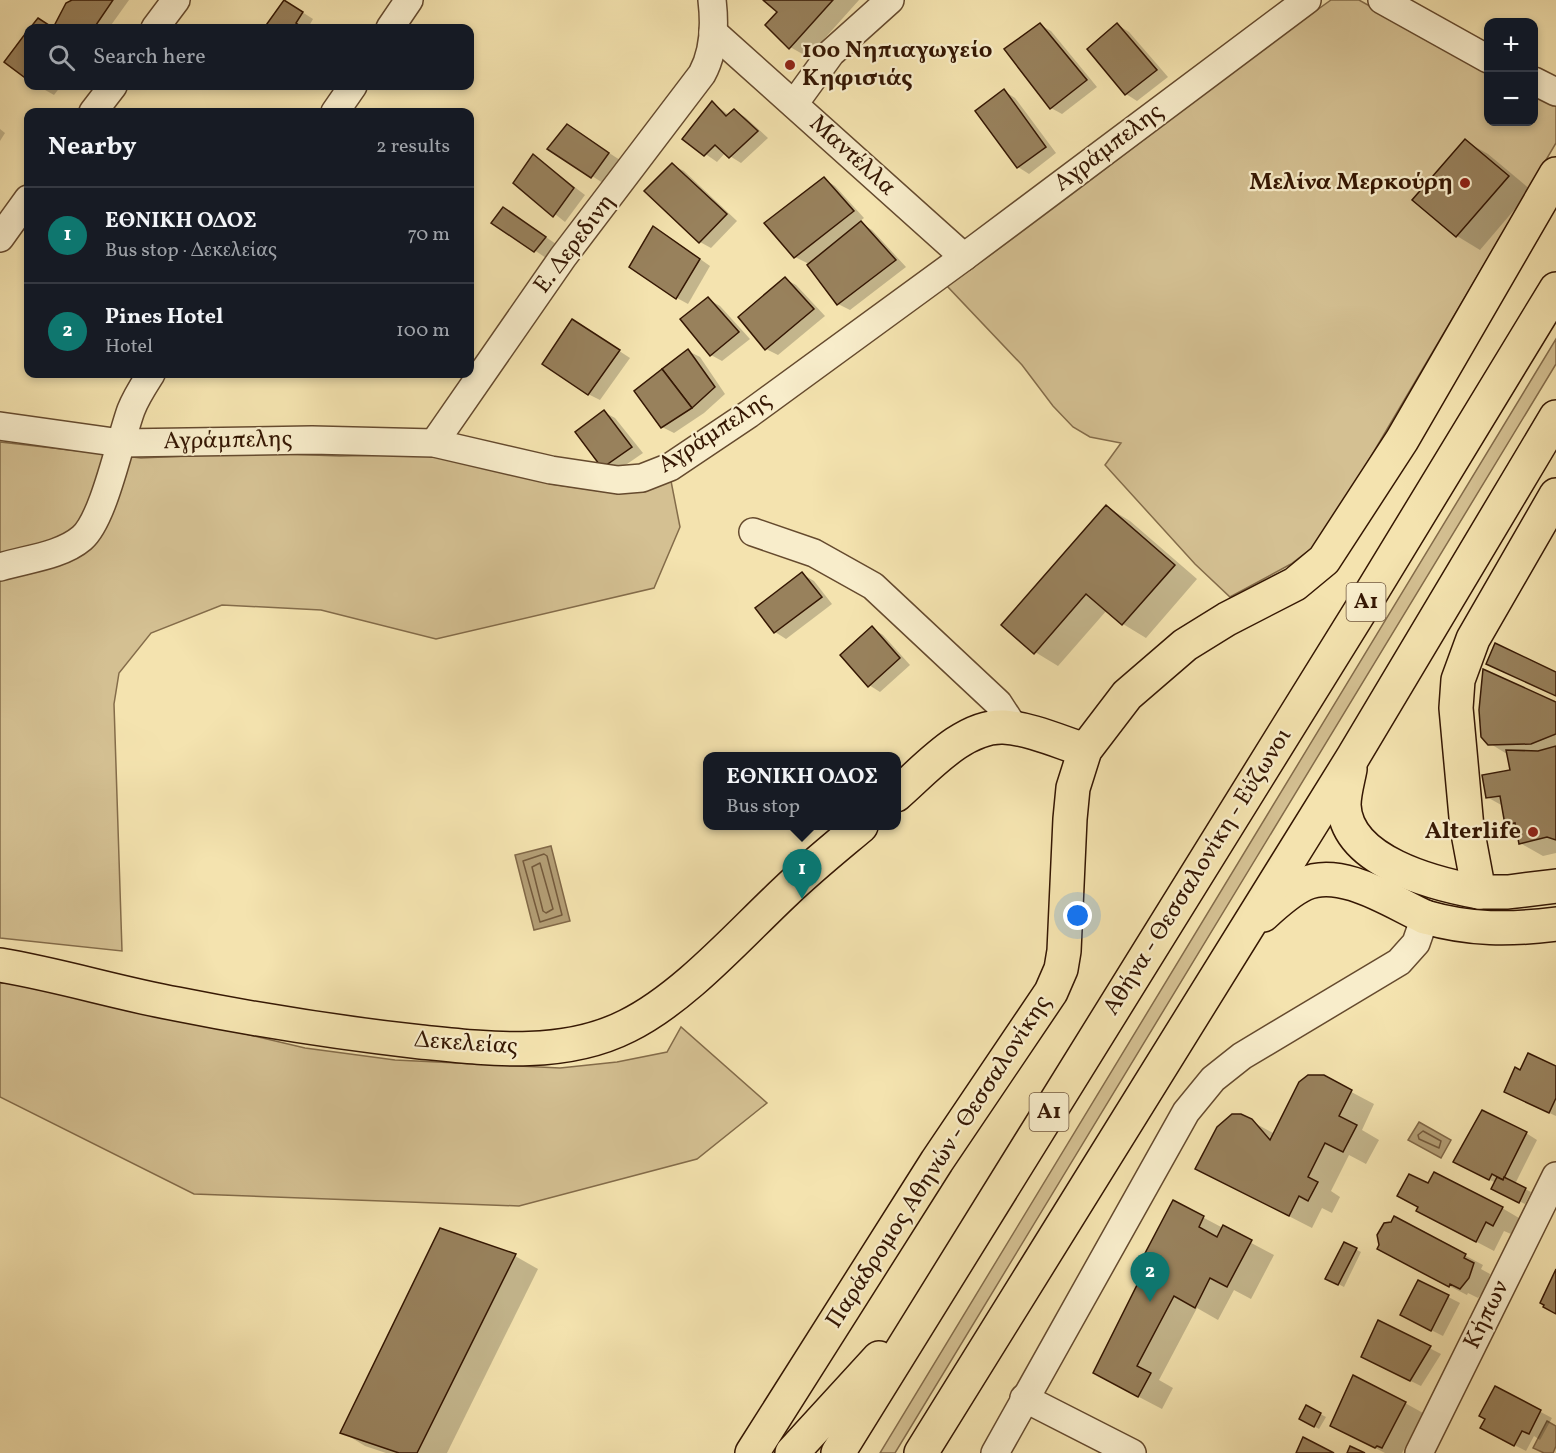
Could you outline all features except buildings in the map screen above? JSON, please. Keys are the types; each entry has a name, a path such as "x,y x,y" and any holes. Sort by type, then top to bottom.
{"main road":[{"name":"Παράδρομος Αθηνών - Θεσσαλονίκης","path":"752,1453 937,1161 1051,992 1061,969 1064,951 1073,788 1085,750 1126,695 1185,645 1227,619 1295,584 1324,560 1402,440 1556,174"},
{"name":"Αθήνα - Θεσσαλονίκη - Εύζωνοι","path":"838,1453 1356,618 1556,289"},
{"path":"921,1453 1241,933 1353,757 1556,417"},
{"path":"1479,892 1471,856 1461,763 1456,708 1458,680 1473,639 1556,495"},
{"path":"901,792 972,734 996,728 1015,729 1085,750"},
{"path":"1353,757 1344,806 1349,825 1359,841 1374,854 1421,878 1479,892 1509,892 1556,886"},
{"name":"Δεκελείας","path":"0,966 41,972 175,1004 362,1036 479,1048 515,1048 577,1043 602,1037 641,1019 710,965 787,890 855,830"},
{"path":"1241,933 1292,891 1306,883 1323,880 1359,887 1425,917 1455,926 1516,929 1556,924"},
{"path":"792,1453 808,1432 924,1311"},
{"path":"946,1453 983,1353"}],"street":[{"path":"158,24 176,0"},
{"path":"393,24 409,0"},
{"path":"712,0 712,38"},
{"path":"794,104 831,53 890,0"},
{"name":"Αγράμπελης","path":"0,426 121,443 312,440 434,443 552,470 618,480 642,478 670,467 703,447 964,257 1307,0"},
{"path":"1382,0 1484,57"},
{"name":"Μαντέλλα","path":"712,38 794,104 964,257"},
{"name":"Ε. Δερεδινη","path":"434,443 563,257 696,82 706,67 712,38"},
{"path":"1538,83 1556,92"},
{"path":"96,108 110,90"},
{"path":"338,108 350,90"},
{"path":"0,238 24,205"},
{"path":"0,567 55,551 82,538 100,507 135,400 149,378"},
{"path":"753,532 814,553 873,586 998,703 1015,729"},
{"path":"995,1453 1186,1112 1213,1079 1242,1056 1400,962 1416,943 1425,917"},
{"name":"Κήπων","path":"1419,1453 1556,1176"},
{"path":"1024,1398 1132,1453"}],"shaded area":[{"path":"1331,0 1359,0 1484,70 1484,126 1538,126 1538,96 1556,105 1556,143 1321,541 1291,564 1230,597 1195,564 1105,465 1121,443 1090,437 1073,427 1053,406 1022,365 947,286"},
{"path":"1556,339 1556,364 895,1453 880,1453"},
{"path":"0,442 141,458 255,453 340,456 446,454 551,484 614,493 640,491 671,481 680,527 654,588 436,639 321,610 222,605 151,633 119,673 114,704 122,951 0,938"},
{"path":"0,983 35,984 305,1048 395,1060 560,1068 617,1062 667,1052 681,1027 767,1103 697,1159 519,1206 194,1194 0,1097"}],"water":[{"path":"551,846 570,921 534,930 515,855"},
{"path":"1419,1122 1451,1140 1441,1158 1408,1140"},
{"path":"1547,1421 1556,1426 1556,1446 1553,1453 1544,1453 1533,1448"}],"place":[{"name":"10ο Νηπιαγωγείο Κηφισιάς","path":"790,65"},
{"name":"Μελίνα Μερκούρη","path":"1465,183"},
{"name":"Alterlife","path":"1533,832"},
{"name":"ΕΘΝΙΚΗ ΟΔΟΣ","path":"802,899"},
{"name":"Pines Hotel","path":"1150,1302"}]}
